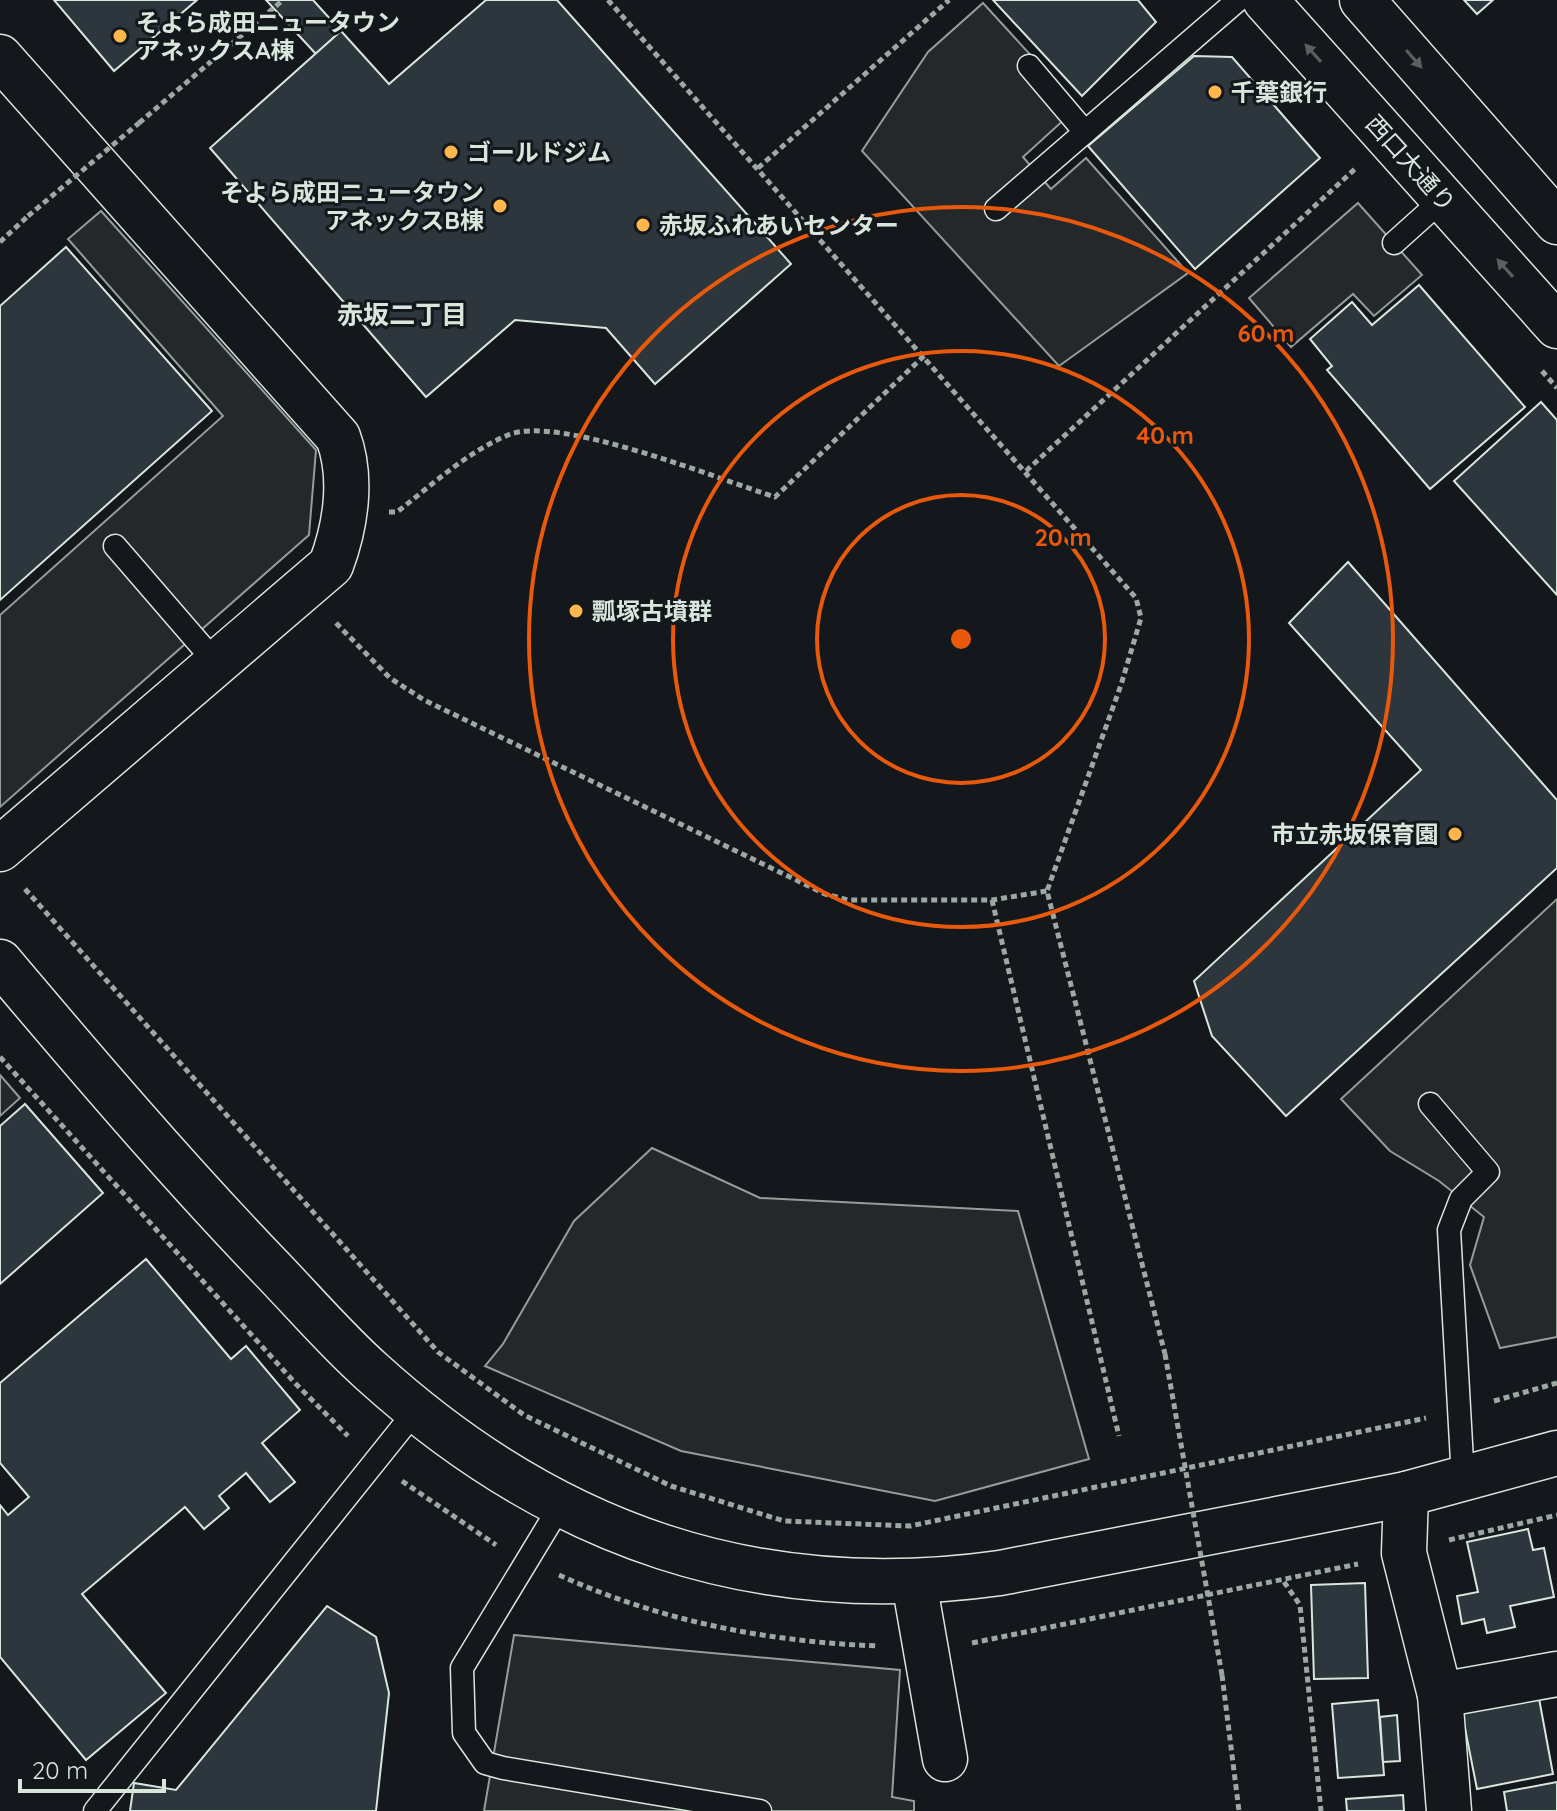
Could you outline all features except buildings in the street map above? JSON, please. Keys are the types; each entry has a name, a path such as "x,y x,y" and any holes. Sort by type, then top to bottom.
{"street":[{"name":"西口大通り","path":"1265,0 1557,326"},
{"path":"1362,0 1557,222"},
{"path":"0,57 338,437 346,457 345,517 331,565 217,664 10,867"},
{"path":"6,983 225,1220 371,1371 458,1440 562,1503 642,1541 761,1574 829,1582 914,1582 1000,1573 1406,1494 1557,1453"},
{"path":"1406,1494 1404,1553 1440,1695 1449,1811"},
{"path":"914,1582 945,1759"},
{"path":"1440,1695 1557,1674"}],"lane":[{"path":"996,209 1238,0"},
{"path":"1029,66 1085,132"},
{"path":"1394,243 1443,199"},
{"path":"115,546 217,664"},
{"path":"1430,1104 1488,1172 1461,1199 1449,1230 1463,1479"},
{"path":"95,1811 417,1409"},
{"path":"562,1503 524,1559 462,1668 464,1733 485,1763 760,1811"}],"path":[{"path":"0,242 283,0"},
{"path":"758,168 949,0"},
{"path":"611,1 1136,598 1141,618 1121,685 1047,891 1165,1354 1222,1675 1239,1811"},
{"path":"1026,471 1358,167"},
{"path":"345,517 397,512 482,449 512,434 547,429 580,435 775,497 924,356"},
{"path":"307,588 336,623 390,678 424,700 825,894 848,900 992,900 1047,891"},
{"path":"10,867 438,1352 524,1415 671,1486 784,1521 910,1526 1459,1411 1557,1383"},
{"path":"992,900 1119,1436"},
{"path":"0,1057 296,1384 375,1462 486,1540 609,1598 707,1626 809,1644 925,1648 957,1646 1284,1581 1557,1515"},
{"path":"1284,1581 1300,1605 1321,1811"}],"shaded area":[{"path":"983,3 1078,107 1023,157 1051,189 1086,158 1188,273 1059,366 862,151 928,52"},
{"path":"1358,203 1422,275 1374,316 1353,294 1291,347 1249,298"},
{"path":"101,211 316,450 309,535 0,807 0,615 223,416 68,239"},
{"path":"1557,899 1557,1337 1500,1348 1470,1265 1484,1217 1439,1181 1390,1151 1341,1099"},
{"path":"0,1075 20,1098 0,1116"},
{"path":"652,1148 760,1198 1018,1211 1089,1459 935,1501 681,1451 485,1366 503,1344 574,1221"},
{"path":"514,1635 900,1670 892,1797 914,1801 914,1811 484,1811"}],"place":[{"name":"そよら成田ニュータウン アネックスA棟","path":"120,36"},
{"name":"千葉銀行","path":"1215,92"},
{"name":"ゴールドジム","path":"451,152"},
{"name":"そよら成田ニュータウン アネックスB棟","path":"500,206"},
{"name":"赤坂ふれあいセンター","path":"643,225"},
{"name":"瓢塚古墳群","path":"576,611"},
{"name":"市立赤坂保育園","path":"1455,834"}],"district":[{"name":"赤坂二丁目","path":"402,314"}]}
